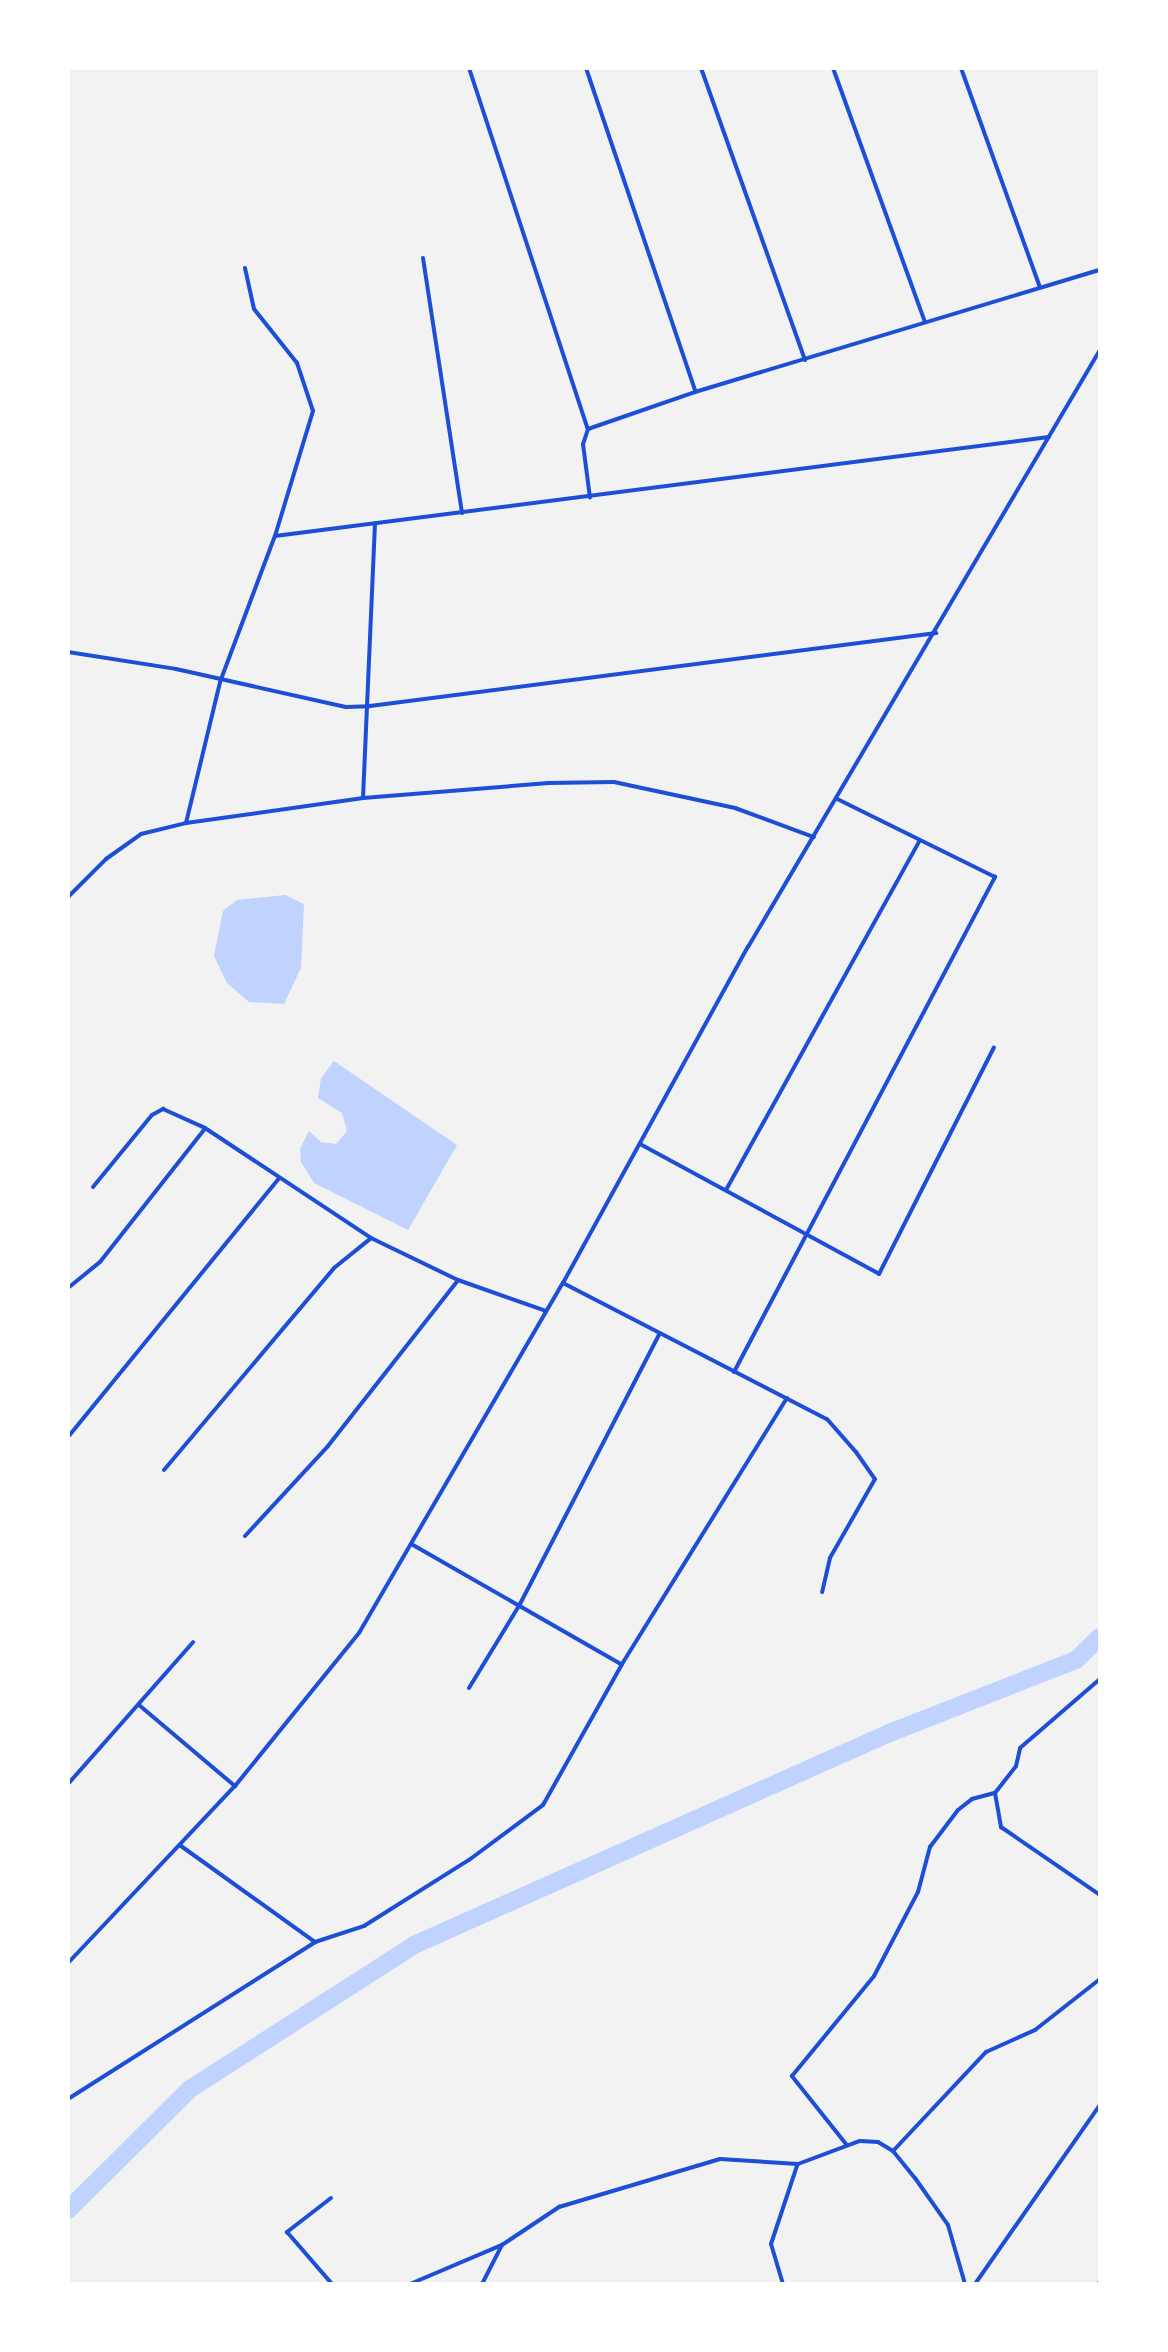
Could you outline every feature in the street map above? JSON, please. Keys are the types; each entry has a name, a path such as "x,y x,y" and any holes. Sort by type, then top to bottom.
{"street":[{"path":"469,68 588,429 583,444 590,498"},
{"path":"586,68 695,392"},
{"path":"701,68 805,360"},
{"path":"833,68 926,324"},
{"path":"962,68 1040,286"},
{"path":"423,258 462,513"},
{"path":"186,823 220,682 275,536 312,411 298,363 254,309 245,268"},
{"path":"588,429 695,392 1100,270"},
{"path":"68,1963 234,1786 359,1633 563,1283 814,836 1100,350"},
{"path":"275,536 1049,437"},
{"path":"363,798 375,524"},
{"path":"68,652 346,706 370,706 936,633"},
{"path":"68,897 141,834 186,823 363,798 548,782 614,782 735,808 814,836"},
{"path":"734,1372 995,877 836,798"},
{"path":"726,1190 919,842"},
{"path":"640,1144 879,1274 994,1047"},
{"path":"93,1186 152,1115 163,1109 205,1128 371,1238 458,1280 546,1312"},
{"path":"68,1288 100,1262 205,1128"},
{"path":"68,1437 279,1178"},
{"path":"164,1470 334,1268 371,1238"},
{"path":"245,1536 328,1446 458,1280"},
{"path":"563,1283 826,1420 875,1479 830,1558 822,1592"},
{"path":"469,1688 520,1604 660,1334"},
{"path":"68,2100 315,1942 364,1926 470,1860 543,1805 622,1664 787,1398"},
{"path":"412,1545 622,1664"},
{"path":"68,1784 193,1642"},
{"path":"846,2144 792,2076 874,1976 918,1892 930,1847 958,1810 995,1792 1016,1766 1020,1748 1100,1680"},
{"path":"139,1704 234,1786"},
{"path":"995,1792 1000,1827 1100,1894"},
{"path":"181,1846 315,1942"},
{"path":"894,2151 986,2052 1035,2030 1100,1979"},
{"path":"975,2284 1100,2105"},
{"path":"410,2284 502,2245 559,2207 720,2159 798,2164 846,2144 878,2142 894,2151 948,2225 966,2284"},
{"path":"783,2284 771,2244 798,2164"},
{"path":"331,2198 287,2232 332,2284"},
{"path":"482,2284 502,2245"}],"water":[{"path":"285,895 304,904 301,968 284,1004 249,1002 227,983 214,956 223,911 237,900"},
{"path":"334,1061 457,1145 408,1230 314,1183 301,1162 300,1149 309,1131 321,1142 336,1144 347,1131 342,1113 318,1098 321,1078"}],"waterway":[{"path":"68,2210 190,2089 414,1945 887,1734 1076,1660 1100,1637"}]}
